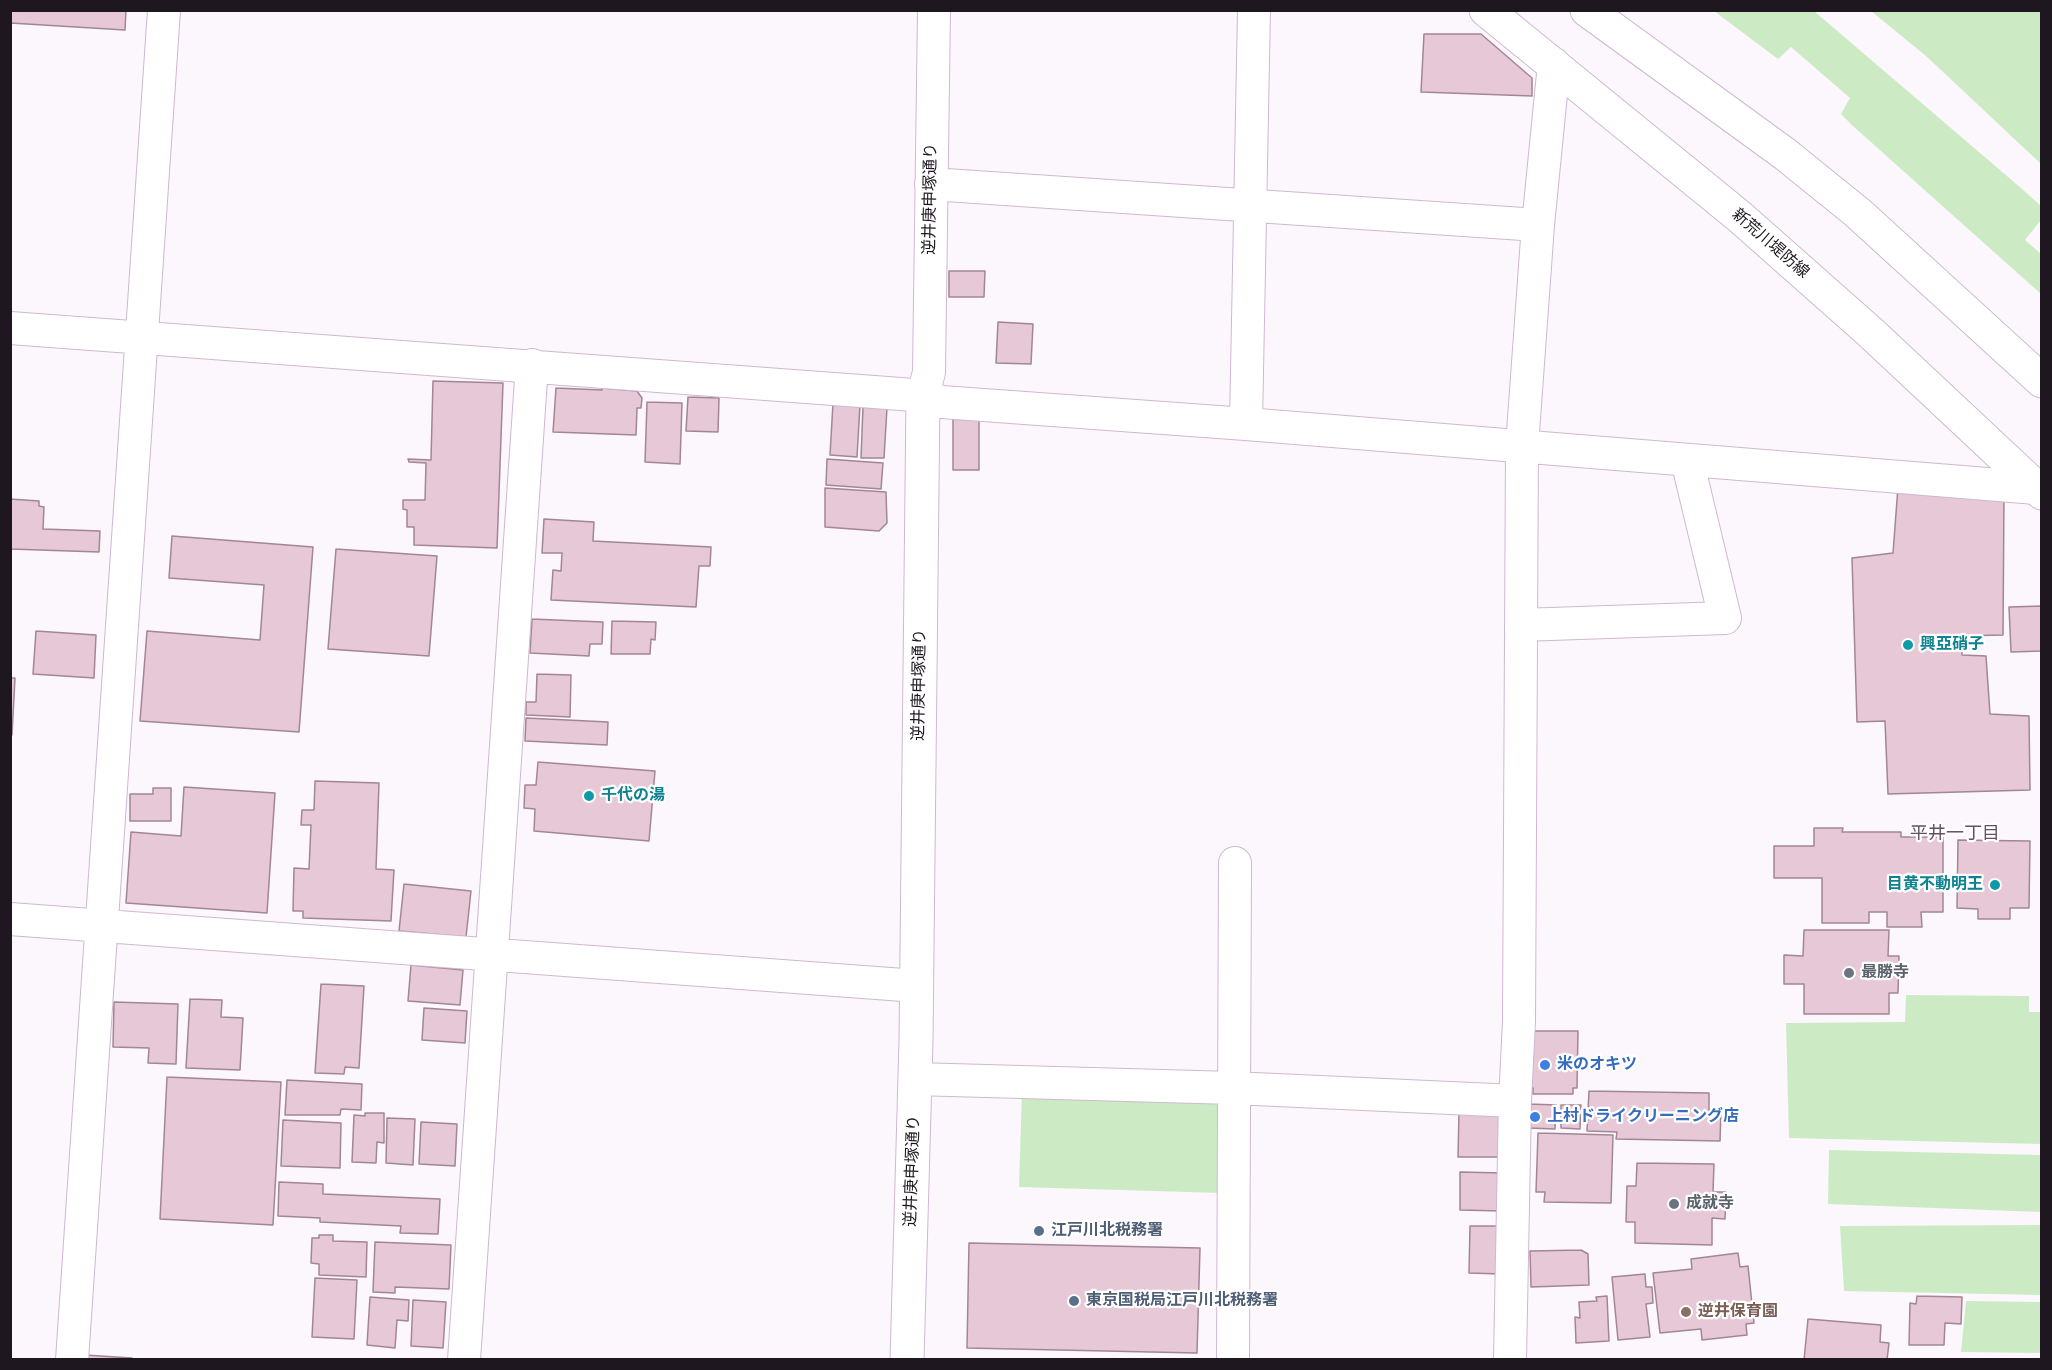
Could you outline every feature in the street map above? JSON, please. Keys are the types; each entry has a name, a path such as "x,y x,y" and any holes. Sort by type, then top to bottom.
{"main road":[{"name":"新荒川堤防線","path":"1486,10 1740,217 1870,332 2039,490"},
{"path":"1587,10 1785,154 1858,213 2042,381"},
{"name":"逆井庚申塚通り","path":"907,1359 917,986 923,396"}],"street":[{"path":"72,1359 164,10"},
{"name":"逆井庚申塚通り","path":"923,396 929,372 934,10"},
{"path":"1246,424 1254,10"},
{"path":"1510,1359 1515,1101 1519,1021 1522,446 1538,225 1554,64"},
{"path":"931,184 1538,225"},
{"path":"10,328 532,365 923,396 942,402 1522,446 2039,490"},
{"path":"464,1359 532,365"},
{"path":"1521,625 1725,618 1687,460"},
{"path":"1233,1359 1235,863"},
{"path":"10,919 917,986"},
{"path":"915,1079 1233,1088 1515,1101"}],"green space":[{"path":"1714,11 1814,11 2021,188 2041,206 2041,220 2025,240 2041,254 2041,294 1841,114 1850,98 1791,47 1778,59"},
{"path":"1871,11 2041,11 2041,164 1926,56"},
{"path":"1906,995 2029,996 2029,1012 2041,1012 2041,1144 1789,1138 1786,1023 1905,1022"},
{"path":"1022,1091 1224,1097 1221,1193 1019,1187"},
{"path":"1829,1150 2041,1155 2041,1212 1828,1204"},
{"path":"2041,1225 2041,1295 1844,1291 1840,1226"},
{"path":"1966,1301 2041,1302 2041,1353 1961,1352"}],"building":[{"path":"10,10 126,10 125,30 10,23"},
{"path":"1424,34 1481,34 1532,78 1532,96 1421,92"},
{"path":"949,271 985,271 984,297 949,297"},
{"path":"998,322 1033,324 1031,364 996,363"},
{"path":"433,381 503,383 497,548 414,545 414,527 407,527 407,510 403,509 403,500 425,500 426,463 409,462 408,459 431,460"},
{"path":"556,388 637,391 642,398 641,408 637,408 636,435 553,432"},
{"path":"688,397 719,398 718,432 686,431"},
{"path":"647,402 682,403 680,464 645,462"},
{"path":"833,403 860,405 857,457 830,455"},
{"path":"863,407 887,408 884,458 861,458"},
{"path":"953,416 979,416 979,470 953,470"},
{"path":"827,459 883,463 881,489 826,485"},
{"name":"興亞硝子","path":"1898,487 2004,494 2003,635 1961,636 1962,655 1986,656 1990,714 2029,716 2030,790 1888,794 1885,721 1857,722 1852,558 1893,553"},
{"path":"825,488 886,492 887,523 879,531 825,527"},
{"path":"10,499 39,501 39,506 44,507 43,529 100,531 99,552 10,549"},
{"path":"544,519 594,522 593,541 711,547 710,566 699,566 696,607 551,600 553,570 561,571 562,553 542,553"},
{"path":"172,536 313,547 299,732 140,721 147,631 260,640 264,585 169,578"},
{"path":"336,549 437,556 429,656 328,649"},
{"path":"2042,606 2042,651 2011,652 2009,607"},
{"path":"532,619 603,622 602,644 590,644 589,656 530,653"},
{"path":"612,621 656,622 655,640 651,639 650,654 611,654"},
{"path":"36,631 96,635 94,678 33,674"},
{"path":"537,674 571,675 570,717 526,715 526,702 536,702"},
{"path":"10,678 15,678 12,735 10,735"},
{"path":"526,718 608,722 607,745 525,741"},
{"name":"千代の湯","path":"538,762 655,771 649,841 534,831 535,809 524,808 525,785 536,785"},
{"path":"315,781 379,783 376,869 394,870 391,921 303,918 303,911 293,911 294,868 309,869 311,825 301,825 302,810 314,810"},
{"path":"184,787 275,793 267,913 126,903 131,832 181,836"},
{"path":"153,788 171,788 171,821 130,821 130,794 153,794"},
{"path":"1814,828 1843,828 1842,832 1901,832 1901,837 1943,837 1943,912 1921,912 1922,927 1887,927 1887,912 1869,912 1869,923 1822,923 1822,878 1774,878 1774,846 1814,846"},
{"path":"1958,840 2030,841 2029,908 2010,908 2010,919 1978,919 1978,909 1957,908"},
{"path":"404,884 471,891 466,937 399,931"},
{"path":"1804,930 1889,930 1888,956 1899,956 1898,993 1889,993 1889,1014 1804,1014 1804,984 1784,984 1784,955 1803,956"},
{"path":"411,965 463,970 460,1005 408,1001"},
{"path":"321,984 364,986 359,1068 345,1067 344,1074 315,1073"},
{"path":"190,999 222,1000 221,1017 243,1018 240,1070 186,1068"},
{"path":"114,1002 178,1004 176,1064 148,1063 149,1048 113,1047"},
{"path":"424,1008 467,1011 465,1043 422,1040"},
{"path":"1529,1031 1578,1031 1577,1088 1573,1088 1573,1094 1533,1094 1533,1088 1528,1088"},
{"path":"167,1077 281,1082 273,1225 160,1219"},
{"path":"287,1080 362,1084 361,1110 341,1109 340,1115 285,1115"},
{"path":"1589,1091 1709,1093 1709,1110 1721,1111 1720,1141 1616,1139 1617,1132 1587,1131"},
{"path":"1529,1104 1556,1105 1555,1129 1528,1128"},
{"path":"1561,1105 1581,1105 1580,1129 1561,1128"},
{"path":"1459,1112 1504,1112 1503,1157 1458,1157"},
{"path":"365,1113 384,1113 384,1143 377,1142 376,1163 352,1162 354,1115 365,1116"},
{"path":"387,1118 415,1119 413,1165 386,1163"},
{"path":"283,1120 341,1123 340,1168 281,1166"},
{"path":"421,1122 457,1124 455,1166 419,1164"},
{"path":"1538,1133 1613,1135 1611,1203 1544,1202 1545,1192 1536,1192"},
{"path":"1637,1163 1714,1164 1713,1192 1726,1192 1725,1219 1712,1218 1712,1245 1635,1243 1635,1222 1626,1222 1627,1186 1636,1186"},
{"path":"1460,1172 1503,1173 1502,1211 1460,1210"},
{"path":"279,1182 323,1184 323,1194 440,1199 438,1234 400,1233 401,1226 320,1222 320,1218 278,1216"},
{"path":"1470,1226 1502,1226 1501,1274 1469,1273"},
{"path":"319,1235 333,1235 333,1241 367,1242 366,1277 319,1275 319,1264 311,1263 312,1238 319,1238"},
{"path":"375,1242 451,1245 449,1289 395,1287 395,1293 373,1292"},
{"path":"969,1243 1200,1248 1197,1353 967,1348"},
{"path":"1581,1250 1588,1254 1589,1285 1531,1287 1530,1251"},
{"path":"1738,1253 1740,1267 1748,1266 1754,1323 1746,1324 1747,1335 1702,1340 1701,1329 1660,1333 1653,1273 1692,1269 1691,1259"},
{"path":"1645,1274 1646,1287 1652,1287 1653,1303 1646,1304 1650,1337 1618,1340 1612,1277"},
{"path":"315,1278 357,1280 354,1339 312,1337"},
{"path":"1607,1296 1609,1341 1576,1343 1575,1317 1580,1318 1579,1302 1597,1301 1596,1297"},
{"path":"1917,1296 1962,1297 1961,1324 1945,1323 1944,1345 1909,1345 1910,1303 1916,1304"},
{"path":"370,1297 409,1300 408,1321 397,1320 395,1348 367,1345"},
{"path":"413,1300 446,1302 443,1348 411,1346"},
{"path":"1808,1319 1881,1325 1880,1342 1889,1343 1887,1360 1804,1360"},
{"path":"85,1355 132,1358 132,1360 85,1360"}],"place":[{"name":"興亞硝子","path":"1908,645"},
{"name":"千代の湯","path":"589,796"},
{"name":"目黄不動明王","path":"1995,885"},
{"name":"最勝寺","path":"1849,973"},
{"name":"米のオキツ","path":"1545,1065"},
{"name":"上村ドライクリーニング店","path":"1535,1117"},
{"name":"成就寺","path":"1674,1204"},
{"name":"江戸川北税務署","path":"1039,1231"},
{"name":"東京国税局江戸川北税務署","path":"1074,1301"},
{"name":"逆井保育園","path":"1686,1312"}],"district":[{"name":"平井一丁目","path":"1955,835"}]}
